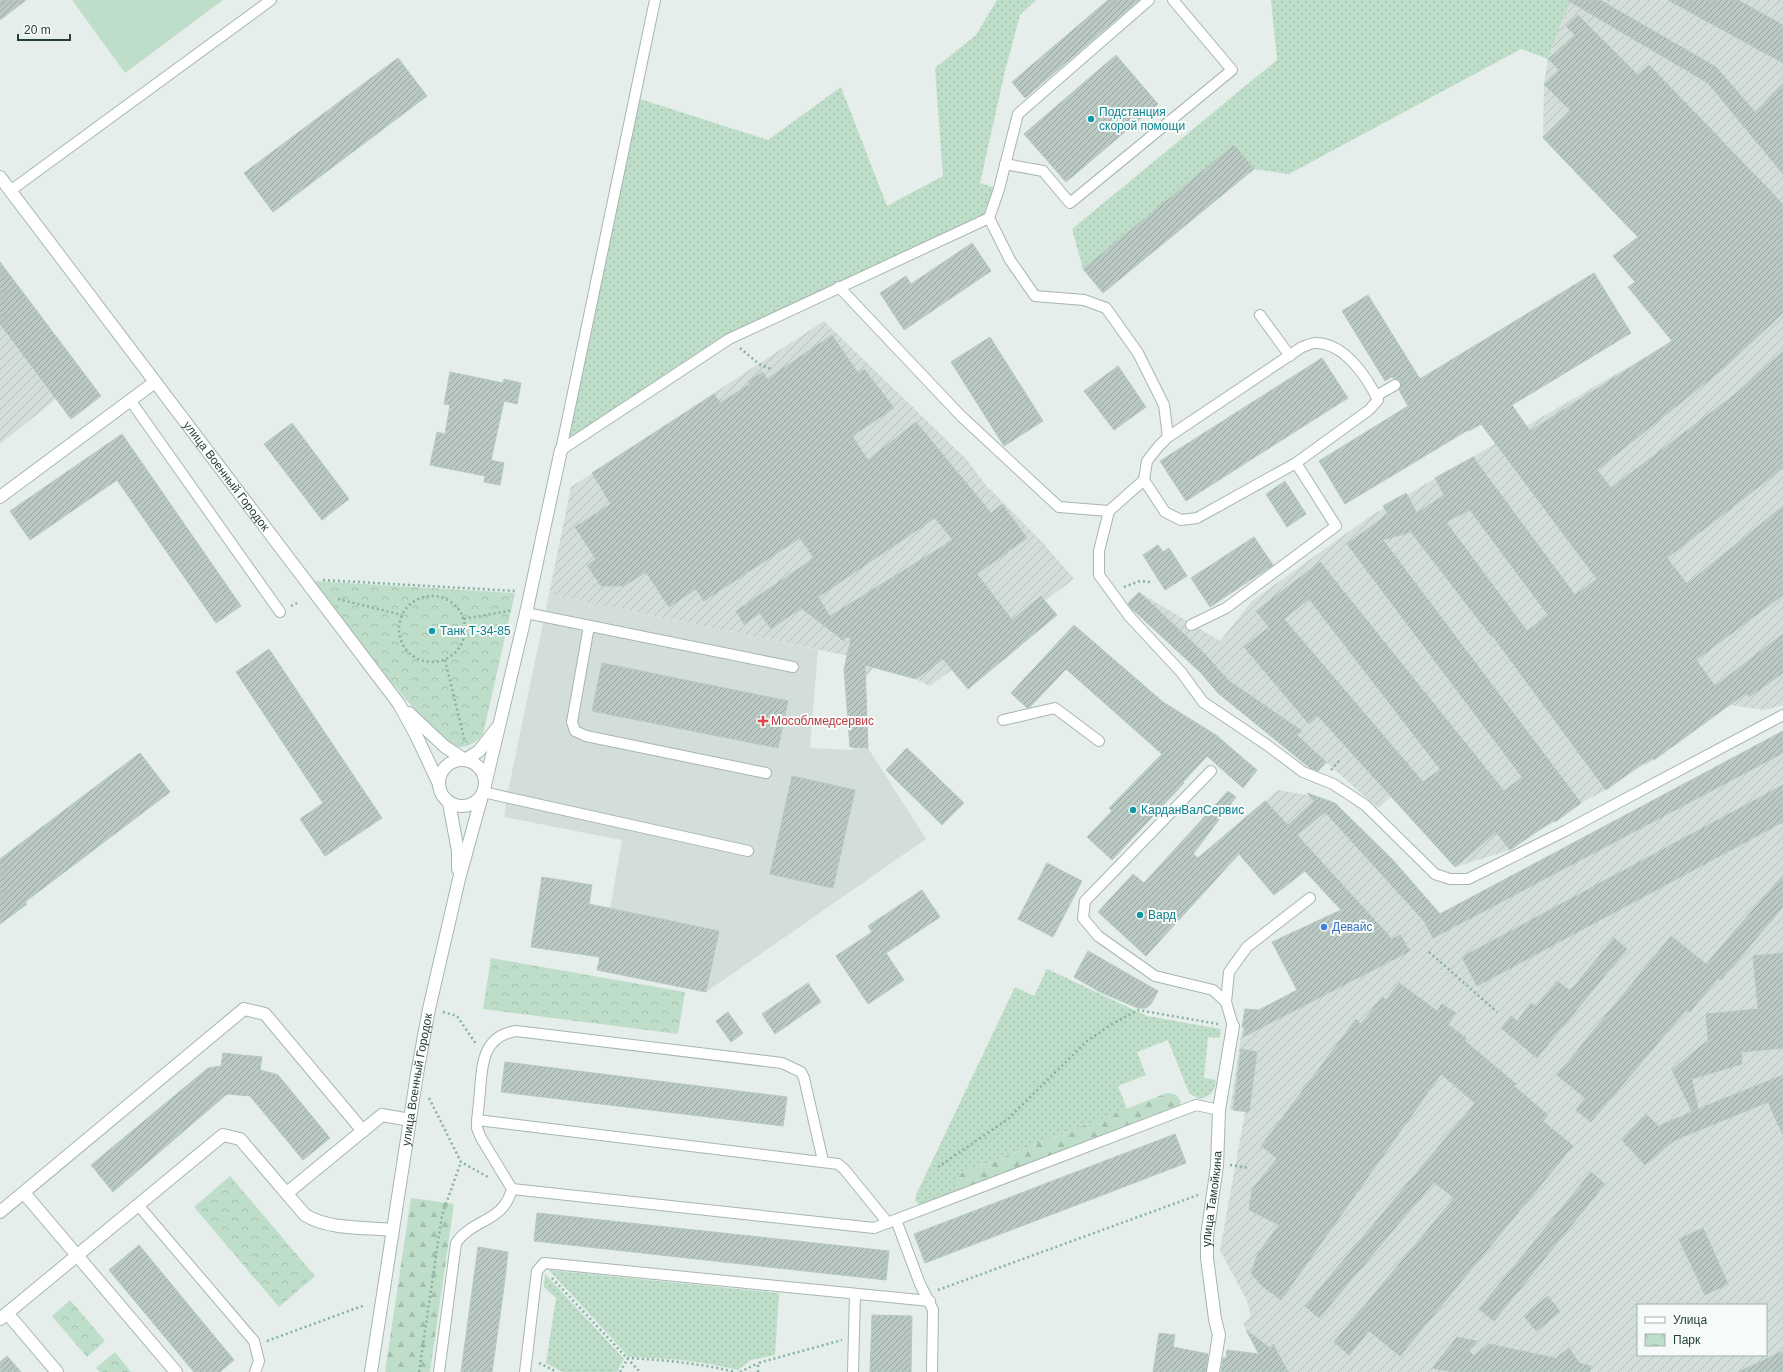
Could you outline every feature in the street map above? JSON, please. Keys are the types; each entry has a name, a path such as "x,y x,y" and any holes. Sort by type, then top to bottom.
{"street":[{"name":"улица Военный Городок","path":"0,177 399,704 416,735 439,784"},
{"path":"0,497 155,382"},
{"name":"улица Военный Городок","path":"371,1372 417,1074 429,1009 459,879 501,721 561,450"},
{"path":"399,704 444,746 465,760 479,767 483,774 484,788 480,798 471,805 460,806 449,803"},
{"path":"459,879 458,851 449,803 442,795 439,784 440,776 447,766 457,761 465,760 479,750 501,721"},
{"path":"0,1212 244,1009 265,1014 363,1131"},
{"name":"улица Тамойкина","path":"1213,1372 1219,1335 1215,1319 1208,1265 1207,1236 1215,1188 1219,1110 1233,1026"},
{"path":"287,1193 382,1114 410,1120"},
{"path":"57,1372 4,1316 223,1135 240,1139 305,1215 326,1224 393,1230"},
{"path":"24,1193 176,1372"}],"lane":[{"path":"10,190 270,0"},
{"path":"561,450 655,0"},
{"path":"561,450 730,339 988,218 999,189 1018,114 1149,0"},
{"path":"1006,164 1043,171 1070,203 1232,70 1173,0"},
{"path":"988,218 1010,260 1035,296 1084,300 1106,308 1138,353 1164,405 1168,437"},
{"path":"839,287 961,416 1059,507 1109,511"},
{"path":"1260,315 1290,356"},
{"path":"1144,480 1165,512 1181,520 1197,518 1296,463 1369,410 1378,400 1371,385 1345,354 1332,346 1316,342 1302,347 1168,437 1147,461 1144,480 1109,511 1099,550 1099,575 1129,616 1181,672 1204,702 1267,745 1303,772 1333,784 1365,805 1435,874 1450,879 1468,879 1565,831 1783,715"},
{"path":"1376,396 1395,385"},
{"path":"130,400 280,612"},
{"path":"1191,625 1226,608 1336,526 1296,463"},
{"path":"526,613 793,667"},
{"path":"589,626 572,722 575,732 586,736 766,773"},
{"path":"1003,720 1055,708 1099,741"},
{"path":"1211,770 1085,901 1083,918 1098,936 1155,976 1213,990 1226,1002"},
{"path":"484,788 748,851"},
{"path":"1233,1026 1226,1002 1229,972 1247,947 1310,898"},
{"path":"439,1372 456,1243 468,1231 488,1220 502,1209 509,1201 512,1189 481,1138 477,1128 484,1057 493,1042 501,1035 516,1031 782,1062 801,1072 804,1078 823,1161"},
{"path":"512,1189 869,1228 892,1222 1196,1105 1219,1110"},
{"path":"477,1120 838,1164 892,1222 920,1284 928,1298 933,1310 932,1372"},
{"path":"138,1205 254,1341 259,1361 255,1372"},
{"path":"525,1372 537,1271 540,1266 550,1263 855,1294 928,1298"},
{"path":"853,1372 855,1294"}],"path":[{"path":"730,339 759,364 771,370"},
{"path":"320,580 518,591 530,594"},
{"path":"1113,594 1140,581 1151,582"},
{"path":"434,596 442,597 453,603 461,612 464,619 465,634 463,641 454,654 445,660 426,662 412,656 407,651 398,630 402,615 412,602 419,598 434,596"},
{"path":"333,598 402,615"},
{"path":"464,619 512,610 526,613"},
{"path":"445,660 466,746 465,760"},
{"path":"1428,952 1497,1012"},
{"path":"429,1009 457,1016 484,1057"},
{"path":"938,1167 1008,1119 1087,1042 1112,1024 1138,1010 1233,1026"},
{"path":"417,1074 461,1162 512,1189"},
{"path":"419,1372 442,1216 461,1162"},
{"path":"928,1298 1215,1188"},
{"path":"540,1266 640,1372"},
{"path":"255,1345 364,1305"},
{"path":"740,1372 758,1363 854,1337"},
{"path":"527,1357 557,1372"},
{"path":"620,1372 628,1358"},
{"path":"628,1358 708,1365 735,1372"},
{"path":"758,1363 758,1372"}],"shaded area":[{"path":"1572,0 1783,0 1783,705 1765,710 1729,705 1654,760 1632,771 1606,790 1581,803 1555,822 1536,832 1510,850 1455,867 1391,797 1378,808 1327,763 1316,773 1218,693 1200,672 1127,604 1139,592 1220,641 1252,601 1372,515 1661,348 1672,341 1690,324 1700,303 1543,138 1544,84 1548,59 1562,20"},
{"path":"824,321 967,460 985,484 1042,542 1074,579 930,686 916,679 873,668 866,678 868,748 853,750 845,680 854,657 549,594 571,487"},
{"path":"0,324 56,399 0,444"},
{"path":"549,594 818,650 810,748 853,750 868,748 926,839 706,992 597,970 610,909 622,840 504,817 507,796"},
{"path":"1783,731 1783,1372 1267,1372 1243,1323 1251,1316 1247,1301 1220,1250 1245,1112 1230,1109 1245,1009 1259,1010 1376,948 1252,812 1278,790 1319,797 1335,803 1393,860 1440,914"}],"green space":[{"path":"72,0 223,0 125,73"},
{"path":"997,0 1036,0 1020,15 1005,71 980,183 999,189 989,218 729,339 561,450 634,97 768,140 841,87 887,206 943,176 935,68 976,35"},
{"path":"1271,0 1572,0 1562,20 1548,59 1521,49 1289,174 1254,169 1234,145 1083,269 1072,229 1277,60"},
{"path":"313,582 515,593 483,734 473,743 465,747 456,747 446,742 436,734 363,647"},
{"path":"491,958 685,992 678,1034 483,1009"},
{"path":"1047,969 1147,1016 1221,1029 1220,1038 1208,1037 1204,1078 1216,1080 1215,1087 1209,1095 1199,1099 1189,1093 1168,1040 1137,1052 1146,1075 1118,1086 1127,1109 962,1173 956,1186 960,1190 919,1205 915,1200 916,1195 1015,987 1034,996"},
{"path":"1167,1093 1174,1094 1179,1098 1181,1102 1179,1107 960,1190 956,1186 956,1180 962,1173"},
{"path":"230,1176 315,1276 279,1307 194,1207"},
{"path":"411,1198 454,1204 430,1372 385,1372"},
{"path":"549,1270 779,1293 775,1355 751,1360 738,1370 684,1360 629,1357"},
{"path":"545,1274 624,1359 617,1372 563,1372 546,1363 556,1298 544,1287"},
{"path":"70,1300 105,1341 87,1357 52,1316"},
{"path":"115,1352 131,1372 100,1372 96,1368"}],"building":[{"path":"0,0 26,0 0,20"},
{"path":"1108,0 1139,0 1025,98 1012,82"},
{"path":"1567,0 1600,0 1716,67 1755,112 1783,83 1783,174 1708,83"},
{"path":"1668,0 1738,0 1783,25 1783,63"},
{"path":"1578,15 1638,75 1649,65 1783,204 1783,313 1724,368 1597,470 1611,488 1734,395 1783,351 1783,468 1667,558 1687,584 1783,506 1783,595 1696,660 1715,686 1783,634 1783,673 1749,697 1746,693 1654,760 1652,757 1606,790 1492,635 1491,636 1411,532 1383,540 1581,803 1555,822 1554,820 1510,850 1496,832 1455,867 1318,716 1309,724 1244,647 1269,627 1256,611 1320,562 1504,791 1522,777 1347,544 1388,514 1383,506 1406,493 1417,513 1444,495 1435,478 1473,457 1575,595 1597,579 1481,424 1469,431 1468,430 1345,504 1319,461 1408,406 1399,390 1401,385 1400,381 1391,377 1385,381 1342,311 1368,295 1420,379 1594,273 1631,333 1512,405 1530,431 1672,341 1628,287 1635,282 1613,256 1638,237 1543,138 1570,110 1544,84 1559,70 1548,59 1575,35 1566,26","holes":["1470,510 1548,615 1527,631 1446,522","1309,599 1440,769 1423,782 1284,619"]},
{"name":"Подстанция скорой помощи","path":"1116,55 1158,104 1066,182 1024,134"},
{"path":"398,58 427,96 273,212 244,173"},
{"path":"1234,145 1254,169 1103,293 1083,269"},
{"path":"972,243 991,271 904,330 880,293 906,276 911,284"},
{"path":"0,262 101,396 71,419 0,324"},
{"path":"832,335 858,373 864,369 894,408 852,436 868,460 916,422 991,513 1002,504 1027,538 977,574 1012,620 1041,596 1057,615 968,689 943,659 916,679 865,665 868,748 850,747 844,669 851,638 843,637 845,640 844,641 801,608 771,629 760,613 744,624 736,611 814,558 800,538 704,601 696,589 669,607 646,572 624,586 601,586 587,565 596,559 575,527 611,504 592,473 714,394 720,403 750,384 748,381 763,372 767,379","holes":["935,518 953,540 830,616 818,597"]},
{"path":"990,337 1043,421 1004,446 951,362"},
{"path":"1322,358 1348,398 1186,501 1160,461"},
{"path":"1118,366 1146,407 1114,430 1084,391"},
{"path":"450,372 503,383 504,379 521,383 517,404 504,401 491,460 504,463 500,485 484,482 485,476 430,465 437,432 445,434 450,405 444,404"},
{"path":"292,423 349,499 322,520 264,444"},
{"path":"122,434 241,606 216,623 117,480 30,540 10,511"},
{"path":"1285,481 1306,514 1287,527 1266,494"},
{"path":"1254,537 1273,565 1210,607 1191,578"},
{"path":"1158,545 1163,552 1169,548 1187,576 1165,590 1143,555"},
{"path":"1139,592 1202,651 1229,681 1302,731 1297,735 1326,762 1318,771 1310,768 1218,693 1200,672 1130,607 1128,603"},
{"path":"1074,625 1163,702 1216,735 1257,770 1243,788 1207,756 1183,782 1184,783 1112,860 1087,837 1112,811 1109,808 1162,754 1066,669 1030,707 1027,708 1011,693"},
{"path":"269,649 382,818 325,856 300,819 323,803 236,672"},
{"path":"602,663 788,701 778,748 592,711"},
{"path":"1783,731 1783,753 1433,938 1424,921 1325,812 1297,835 1392,939 1400,935 1410,951 1243,1037 1245,1027 1242,1027 1245,1009 1259,1010 1297,990 1272,942 1341,910 1305,871 1274,895 1239,854 1146,956 1098,912 1133,874 1144,883 1228,791 1236,797 1193,854 1198,858 1265,801 1288,825 1314,801 1307,793 1335,803 1393,860 1440,914"},
{"path":"907,748 964,803 942,825 886,770"},
{"path":"140,753 170,792 25,902 27,904 0,924 0,859"},
{"path":"792,776 855,790 833,888 770,874"},
{"path":"1783,785 1783,822 1477,986 1462,957"},
{"path":"1047,863 1082,881 1053,937 1018,919"},
{"path":"1783,875 1783,907 1721,980 1718,978 1690,1012 1686,1010 1591,1122 1576,1110 1585,1098 1557,1075 1671,936 1706,964"},
{"path":"542,877 592,885 589,904 719,931 706,992 597,970 600,957 531,947"},
{"path":"922,890 940,917 886,953 904,980 868,1004 836,956 872,932 868,926"},
{"path":"1614,938 1627,949 1537,1058 1501,1028 1511,1016 1517,1021 1531,1003 1536,1007 1557,981 1570,991"},
{"path":"1088,951 1158,991 1151,1004 1146,1008 1138,1008 1100,992 1074,977"},
{"path":"1783,953 1783,1048 1741,1052 1742,1064 1692,1079 1698,1109 1783,1075 1783,1135 1768,1102 1675,1140 1645,1165 1622,1140 1646,1114 1658,1126 1692,1112 1672,1070 1708,1040 1706,1014 1758,1009 1753,956"},
{"path":"808,983 821,1002 775,1034 762,1014"},
{"path":"1399,983 1437,1011 1442,1004 1456,1013 1448,1025 1466,1038 1465,1041 1516,1084 1514,1086 1548,1115 1543,1121 1573,1146 1400,1356 1369,1331 1349,1355 1334,1342 1454,1198 1434,1182 1319,1318 1305,1306 1475,1103 1441,1074 1281,1300 1262,1286 1251,1273 1258,1253 1279,1225 1249,1210 1252,1190 1277,1158 1261,1146 1356,1019 1361,1024 1382,997 1386,1000"},
{"path":"728,1012 743,1033 731,1042 716,1021"},
{"path":"1241,1049 1257,1052 1249,1112 1233,1110"},
{"path":"223,1053 262,1057 260,1070 278,1075 330,1138 303,1160 250,1096 227,1094 113,1192 91,1165 208,1068 221,1066"},
{"path":"505,1062 787,1097 783,1126 501,1092"},
{"path":"1175,1134 1186,1163 925,1263 914,1234"},
{"path":"1591,1172 1605,1184 1494,1321 1479,1309"},
{"path":"537,1213 889,1251 886,1280 534,1241"},
{"path":"1703,1228 1728,1284 1705,1295 1679,1239"},
{"path":"139,1245 234,1360 220,1372 194,1372 109,1270"},
{"path":"478,1247 508,1252 504,1287 492,1372 461,1372"},
{"path":"1548,1296 1560,1312 1536,1331 1524,1316"},
{"path":"872,1315 912,1316 911,1372 870,1372"},
{"path":"1246,1330 1270,1348 1273,1344 1288,1372 1221,1372 1223,1358 1226,1358 1227,1350 1259,1354"},
{"path":"1159,1333 1175,1335 1173,1347 1208,1354 1206,1372 1153,1372"},
{"path":"1457,1337 1477,1341 1469,1351 1474,1356 1489,1344 1559,1359 1557,1357 1569,1348 1579,1363 1591,1366 1590,1372 1453,1372 1432,1368"},
{"path":"1783,1351 1783,1372 1738,1372"},
{"path":"7,1356 21,1372 0,1372 0,1362"}],"place":[{"name":"Подстанция скорой помощи","path":"1091,119"},
{"name":"Танк Т-34-85","path":"432,631"},
{"name":"Мособлмедсервис","path":"763,721"},
{"name":"КарданВалСервис","path":"1133,810"},
{"name":"Вард","path":"1140,915"},
{"name":"Девайс","path":"1324,927"}]}
